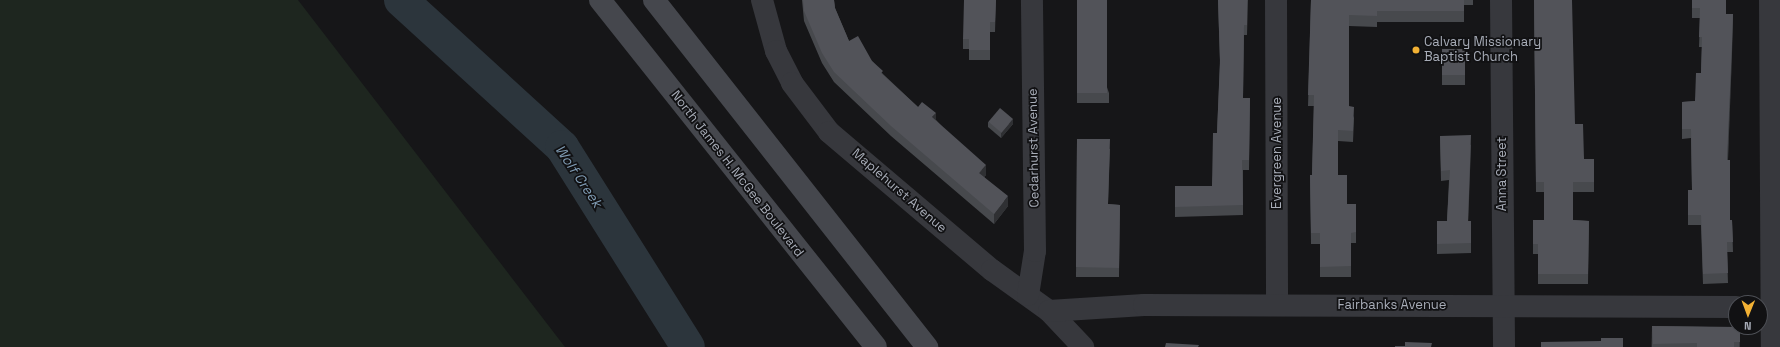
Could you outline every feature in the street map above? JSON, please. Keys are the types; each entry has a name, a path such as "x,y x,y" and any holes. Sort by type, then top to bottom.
{"main road":[{"name":"North James H. McGee Boulevard","path":"600,0 876,347"},
{"path":"654,0 926,347"}],"street":[{"name":"Maplehurst Avenue","path":"762,0 774,45 792,83 829,132 992,270 1049,311 1083,347"},
{"name":"Cedarhurst Avenue","path":"1028,295 1035,250 1032,0"},
{"name":"Evergreen Avenue","path":"1276,0 1277,305"},
{"name":"Anna Street","path":"1501,0 1504,347"},
{"path":"1770,0 1772,347"},
{"name":"Fairbanks Avenue","path":"1049,311 1144,305 1728,307"}],"shaded area":[{"path":"0,0 298,0 565,347 0,347"}],"building":[{"path":"803,0 834,0 835,8 849,41 858,36 872,61 883,71 881,73 918,107 922,102 936,113 932,117 986,165 979,173 1008,196 994,214 891,126 834,72 822,53 804,11"},
{"path":"964,0 996,0 995,22 990,22 990,50 969,50 969,39 963,39"},
{"path":"1077,0 1107,0 1107,93 1077,93"},
{"path":"1218,0 1247,0 1247,25 1244,25 1243,98 1250,98 1249,160 1242,160 1243,205 1175,207 1175,186 1212,186 1213,133 1217,133 1220,60"},
{"path":"1311,0 1464,0 1464,11 1377,11 1377,16 1349,15 1349,106 1354,107 1353,131 1338,130 1338,175 1347,175 1347,204 1356,204 1356,232 1351,233 1351,266 1320,267 1320,233 1311,233 1310,175 1312,175 1314,95 1308,95"},
{"path":"1534,0 1572,0 1575,124 1583,124 1584,159 1594,159 1594,182 1573,182 1573,220 1589,221 1588,274 1538,274 1538,244 1533,244 1533,220 1544,220 1544,182 1536,182"},
{"path":"1692,0 1726,0 1726,14 1733,14 1727,160 1730,160 1730,220 1732,220 1733,242 1727,242 1728,273 1703,274 1701,215 1688,215 1688,190 1692,190 1691,129 1682,129 1682,102 1695,101 1696,73 1701,73 1702,37 1699,37 1700,8 1692,8"},
{"path":"1442,49 1465,49 1465,75 1442,75"},
{"path":"1000,108 1013,119 1001,133 988,122"},
{"path":"1471,135 1468,221 1471,221 1471,243 1437,244 1437,221 1447,221 1450,170 1441,171 1440,136"},
{"path":"1077,139 1110,139 1108,204 1120,205 1119,268 1076,267"},
{"path":"1652,326 1728,327 1728,335 1740,335 1740,342 1734,342 1734,347 1697,347 1697,343 1653,344"},
{"path":"1601,338 1623,338 1623,347 1541,347 1541,342 1601,341"},
{"path":"1405,342 1432,343 1431,347 1395,347 1405,346"},
{"path":"1166,343 1199,345 1198,347 1165,347"}],"waterway":[{"name":"Wolf Creek","path":"401,0 562,147 688,347"}],"place":[{"name":"Calvary Missionary Baptist Church","path":"1416,50"}]}
